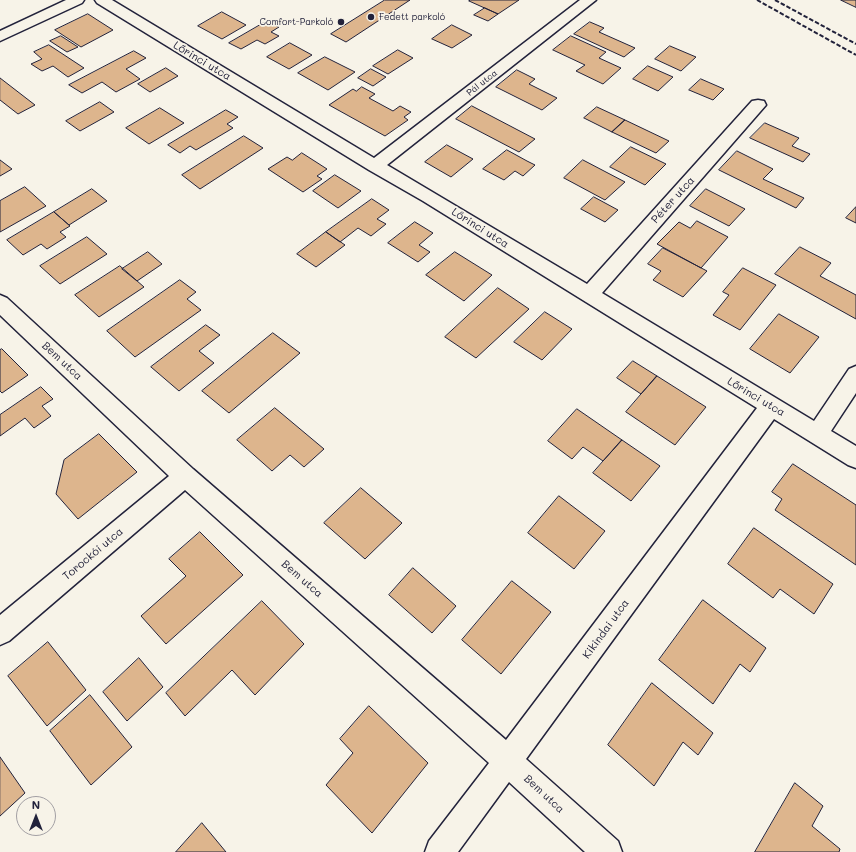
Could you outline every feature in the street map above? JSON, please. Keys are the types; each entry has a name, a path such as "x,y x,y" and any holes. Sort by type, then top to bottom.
{"street":[{"path":"0,37 77,0"},
{"name":"Lőrinci utca","path":"102,0 375,166 436,201 856,458"},
{"name":"Pál utca","path":"375,166 589,0"},
{"name":"Péter utca","path":"588,295 758,105"},
{"name":"Bem utca","path":"0,303 185,476 509,762 607,852"},
{"path":"818,434 856,375"},
{"name":"Kikindai utca","path":"440,852 509,762 771,406"},
{"name":"Torockói utca","path":"0,632 185,476"}],"building":[{"name":"Fedett parkoló","path":"385,0 410,0 346,42 331,34"},
{"path":"519,0 498,14 469,1"},
{"path":"841,0 856,0 856,7"},
{"path":"485,8 498,14 488,21 474,15"},
{"path":"222,12 246,25 222,39 198,26"},
{"path":"88,14 113,30 81,47 55,30"},
{"path":"267,21 279,27 271,32 279,36 265,44 257,40 241,49 229,43"},
{"path":"590,22 604,28 599,32 635,48 624,57 574,34"},
{"path":"452,25 472,35 452,48 432,39"},
{"path":"61,36 78,47 67,52 50,41"},
{"path":"571,36 606,52 599,58 621,68 603,84 576,71 585,65 553,50"},
{"path":"290,43 312,55 289,69 267,57"},
{"path":"49,45 84,68 68,77 53,66 42,71 31,64 42,59 34,52"},
{"path":"670,46 696,57 681,71 655,59"},
{"path":"398,50 413,58 388,74 373,66"},
{"path":"134,51 146,58 126,69 140,79 116,92 102,82 82,93 69,85"},
{"path":"325,57 355,72 328,90 298,73"},
{"path":"648,66 673,77 658,91 633,79"},
{"path":"166,68 178,76 150,92 138,84"},
{"path":"371,69 386,77 373,86 358,78"},
{"path":"517,70 535,79 529,84 557,98 542,110 496,87"},
{"path":"0,78 35,105 18,114 0,100"},
{"path":"701,79 724,89 713,100 689,90"},
{"path":"362,87 375,94 369,98 393,111 400,106 411,112 404,117 408,120 385,136 329,105 353,89 356,91"},
{"path":"100,102 114,112 80,131 66,121"},
{"path":"472,106 535,139 519,152 456,119"},
{"path":"597,107 625,120 612,132 584,118"},
{"path":"160,108 184,123 149,144 126,128"},
{"path":"226,110 238,117 227,124 233,128 196,150 190,146 180,153 168,145"},
{"path":"625,120 669,141 656,153 612,132"},
{"path":"765,123 799,138 792,146 810,154 803,162 750,138"},
{"path":"244,136 263,148 200,189 182,175"},
{"path":"447,145 473,159 451,177 425,162"},
{"path":"631,147 666,164 645,185 610,167"},
{"path":"507,150 535,165 523,176 515,171 504,180 483,169"},
{"path":"737,151 773,169 763,179 804,198 796,208 719,170"},
{"path":"302,153 327,169 317,176 322,179 303,192 268,169 287,157 292,160"},
{"path":"0,160 12,169 0,176"},
{"path":"583,160 625,182 605,200 564,178"},
{"path":"335,175 361,191 338,208 313,191"},
{"path":"25,187 46,206 0,232 0,201"},
{"path":"92,189 107,201 69,225 54,212"},
{"path":"706,189 745,209 729,226 690,206"},
{"path":"594,197 618,210 605,222 581,209"},
{"path":"372,199 389,210 377,219 386,224 371,236 358,228 340,242 326,232"},
{"path":"856,207 856,223 846,218"},
{"path":"54,212 70,226 60,232 66,237 47,249 41,244 23,255 7,240"},
{"path":"697,221 728,237 701,268 657,244 679,222 690,228"},
{"path":"415,222 433,233 419,245 430,252 418,262 388,243"},
{"path":"326,232 345,245 316,267 297,254"},
{"path":"87,237 107,254 60,284 40,266"},
{"path":"800,247 831,263 820,276 856,295 856,319 775,274"},
{"path":"663,248 707,271 683,297 653,280 661,271 648,264"},
{"path":"148,252 162,264 137,281 122,269"},
{"path":"455,252 492,275 464,301 426,275"},
{"path":"120,266 144,287 99,317 75,295"},
{"path":"743,268 776,285 740,330 713,315 729,295 723,292"},
{"path":"180,280 196,292 187,299 201,310 135,357 107,331"},
{"path":"498,288 529,309 476,358 445,337"},
{"path":"545,312 572,329 542,360 514,342"},
{"path":"779,314 819,337 790,373 750,349"},
{"path":"206,325 220,335 199,351 214,363 179,391 151,367"},
{"path":"273,333 300,353 229,413 202,391"},
{"path":"2,349 28,375 2,393 0,391 0,350"},
{"path":"633,361 657,376 641,394 617,378"},
{"path":"657,376 706,407 675,445 626,412"},
{"path":"41,387 53,399 42,406 51,416 34,428 25,418 0,436 0,415"},
{"path":"275,408 324,449 304,467 290,455 272,471 237,440"},
{"path":"577,409 622,440 603,461 583,447 572,459 548,441"},
{"path":"99,434 137,472 78,519 56,494 64,460"},
{"path":"622,440 660,466 631,501 593,473"},
{"path":"793,464 856,505 856,565 775,510 782,499 772,492"},
{"path":"361,488 402,523 365,559 324,523"},
{"path":"559,496 605,531 574,569 528,533"},
{"path":"754,528 833,584 814,614 780,589 773,598 728,564"},
{"path":"200,532 243,575 166,644 141,616 186,576 169,559"},
{"path":"413,568 456,606 432,633 389,595"},
{"path":"512,581 551,612 501,674 462,640"},
{"path":"703,600 766,648 750,672 740,664 713,704 659,660"},
{"path":"262,601 304,644 255,695 232,670 185,716 166,693"},
{"path":"48,642 86,690 47,726 8,676"},
{"path":"139,658 163,687 127,721 103,692"},
{"path":"652,683 713,733 698,755 683,742 654,786 608,745"},
{"path":"90,695 132,747 91,785 50,731"},
{"path":"369,706 428,763 372,833 326,785 353,753 340,739"},
{"path":"0,757 25,793 22,796 16,796 16,801 0,816"},
{"path":"795,783 823,806 812,826 840,849 839,852 755,852"},
{"path":"202,823 226,852 176,852"}],"railway":[{"path":"757,0 856,55"},
{"path":"775,0 856,44"}],"place":[{"name":"Fedett parkoló","path":"371,17"},
{"name":"Comfort-Parkoló","path":"341,22"}]}
